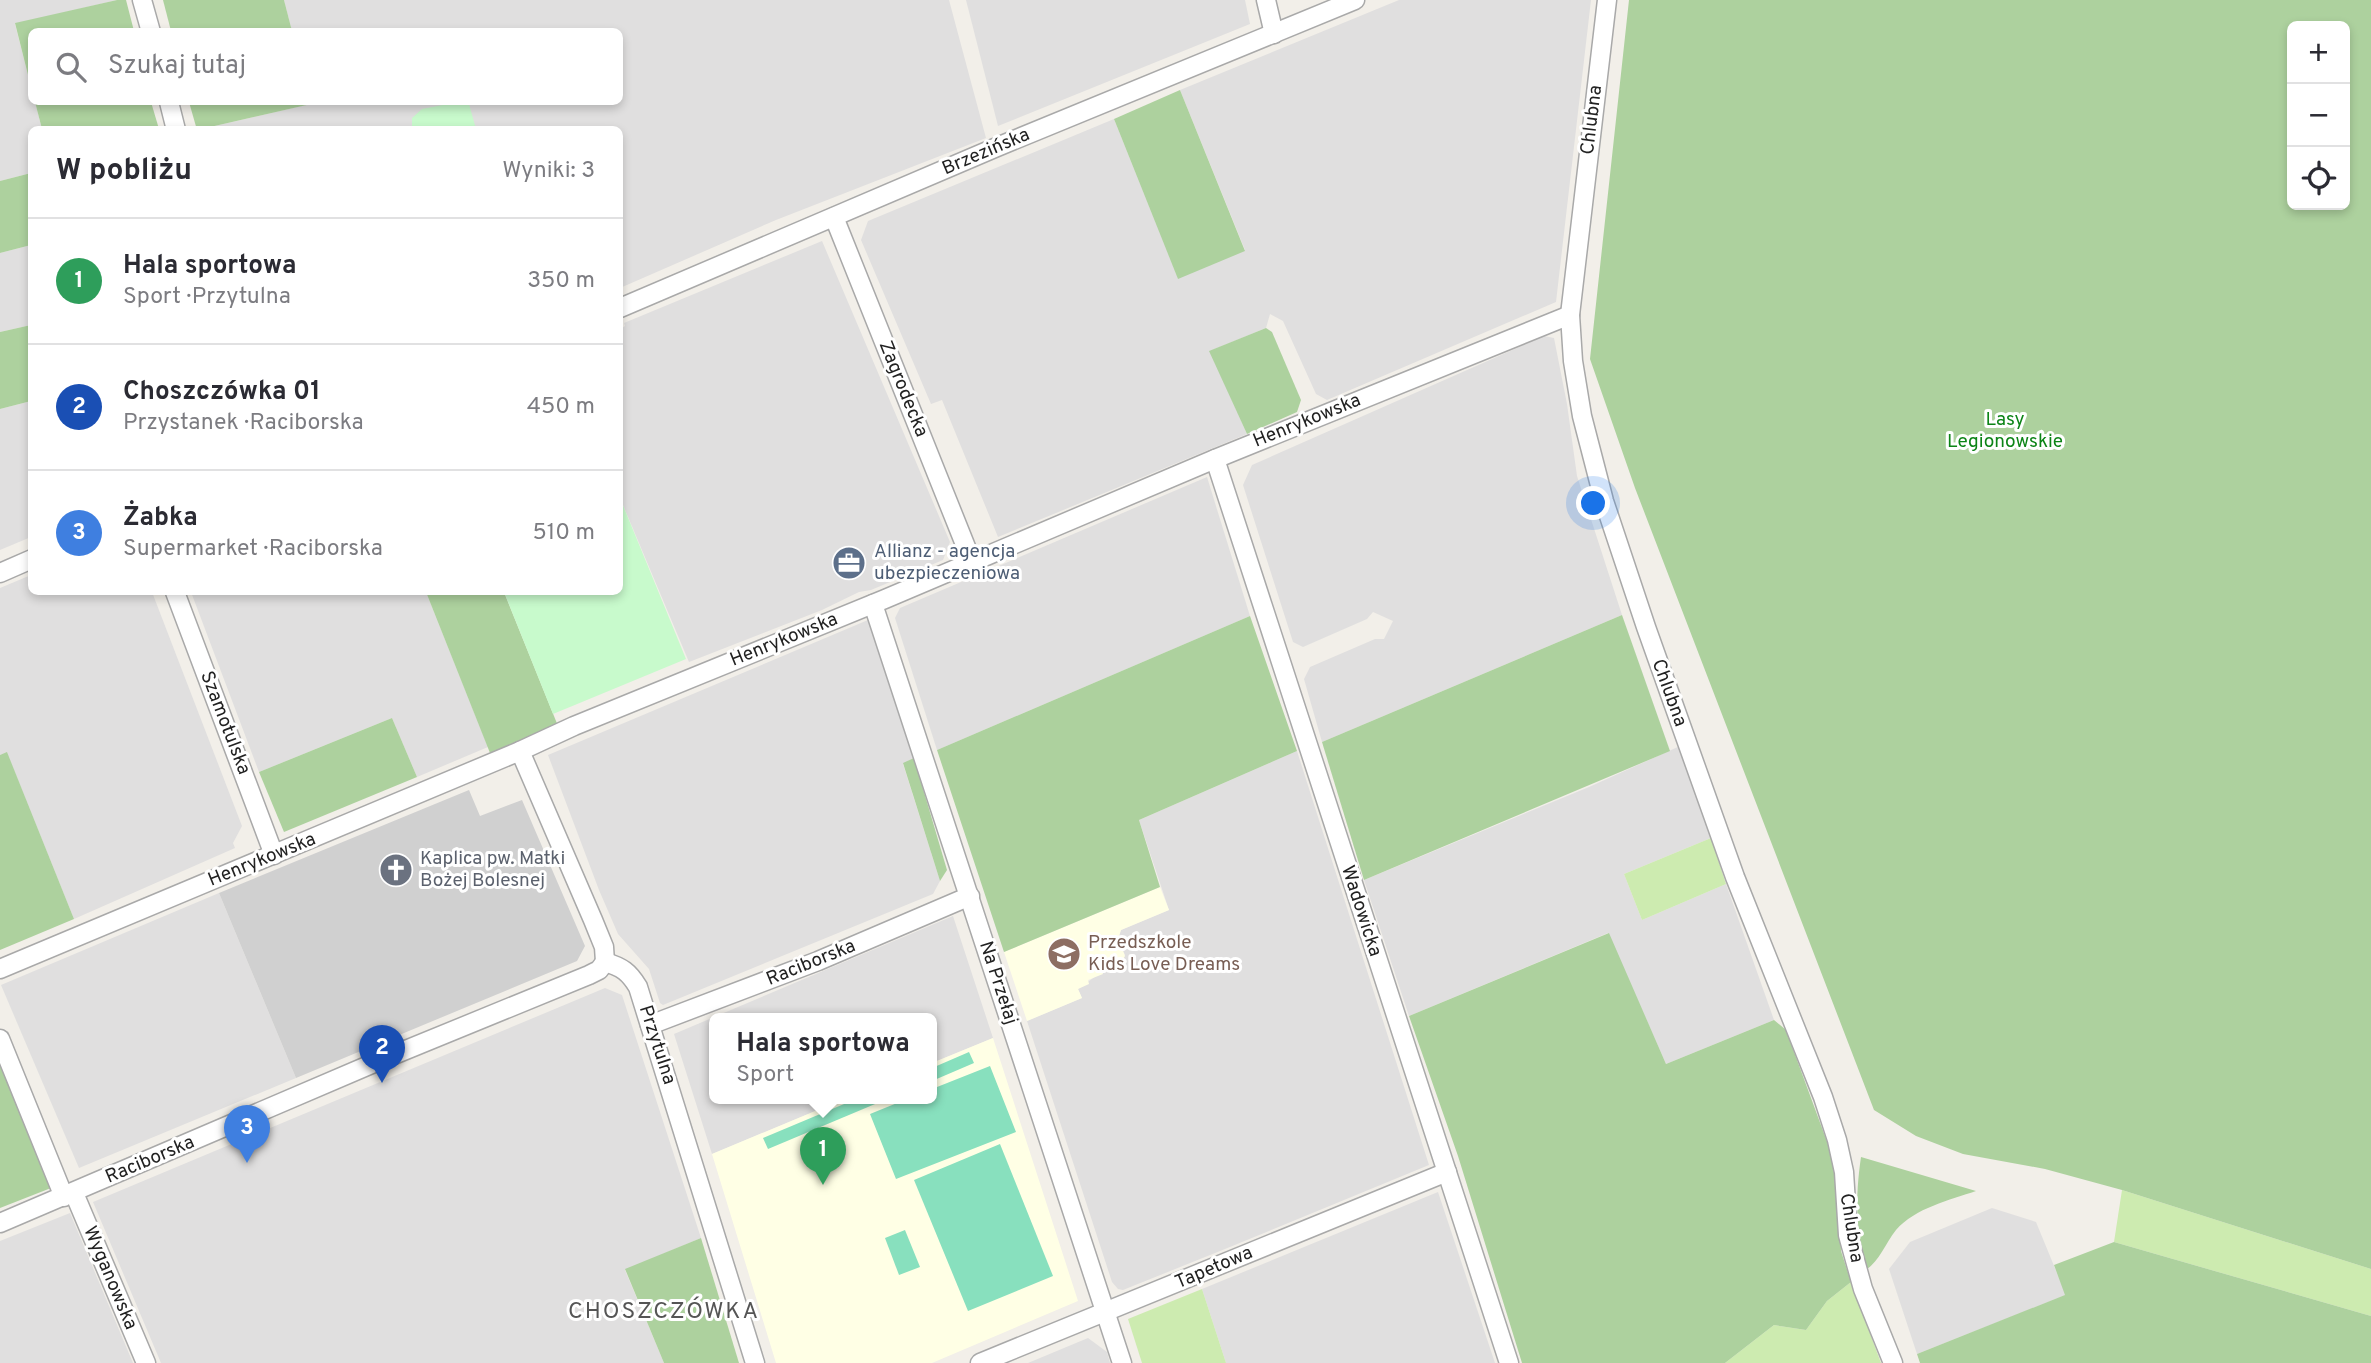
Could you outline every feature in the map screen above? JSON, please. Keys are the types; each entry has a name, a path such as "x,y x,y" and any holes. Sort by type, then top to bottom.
{"street":[{"path":"142,0 150,28"},
{"path":"1266,0 1274,34"},
{"name":"Brzezińska","path":"623,307 997,147 1355,0"},
{"name":"Chlubna","path":"1607,0 1570,315 1573,361 1582,416 1604,501 1646,627 1735,877 1823,1097 1837,1140 1843,1172 1848,1235 1863,1289 1893,1363"},
{"path":"170,105 175,126"},
{"name":"Zagrodecka","path":"834,217 972,562"},
{"name":"Henrykowska","path":"0,969 1215,458 1570,315"},
{"name":"Wadowicka","path":"1215,458 1509,1363"},
{"path":"0,573 28,561"},
{"name":"Szamotulska","path":"176,595 274,855"},
{"name":"Na Przełaj","path":"873,604 1122,1363"},
{"path":"520,751 604,947 605,962"},
{"name":"Raciborska","path":"650,1025 818,961 970,896"},
{"name":"Raciborska","path":"0,1223 373,1063 589,975 599,970 605,962"},
{"name":"Przytulna","path":"605,962 621,967 631,975 638,987 755,1363"},
{"name":"Wyganowska","path":"0,1039 146,1363"},
{"name":"Tapetowa","path":"980,1363 1447,1172"}],"shaded area":[{"path":"0,0 117,0 15,24 28,75 28,105 36,105 41,126 28,126 28,174 0,181"},
{"path":"284,0 949,0 986,138 776,220 623,287 623,126 214,126 306,105 623,105 623,28 291,28"},
{"path":"966,0 1245,0 1250,24 998,126"},
{"path":"1399,0 1591,0 1556,302 1327,400 1316,394 1283,321 1270,314 1266,328 1210,351 1247,434 998,537 942,400 931,404 861,240 868,221 1114,119 1178,278 1245,250 1180,90"},
{"path":"822,241 950,542 943,560 689,662 623,505 624,323"},
{"path":"28,246 28,326 0,332 0,253"},
{"path":"1544,336 1554,338 1577,476 1622,615 1322,742 1304,679 1310,667 1375,639 1384,639 1393,621 1373,612 1367,619 1303,647 1293,642 1243,485 1252,465"},
{"path":"28,402 28,538 0,550 0,409"},
{"path":"1207,477 1250,616 937,750 895,618 900,608"},
{"path":"28,576 28,595 153,595 242,826 233,843 235,848 74,919 7,753 0,755 0,588"},
{"path":"192,595 427,595 488,747 417,777 392,718 259,772"},
{"path":"868,620 914,758 903,764 940,881 933,894 663,1005 649,969 618,934 548,755"},
{"path":"1680,746 1711,838 1624,874 1642,920 1726,884 1774,1020 1666,1064 1608,933 1409,1016 1364,880 1589,787"},
{"path":"1297,751 1429,1165 1123,1290 1118,1289 1112,1282 1027,1021 1082,998 1078,989 1125,955 1118,939 1121,930 1169,910 1139,820"},
{"path":"469,790 480,816 522,800 585,946 577,961 296,1078 219,893"},
{"name":"Przedszkole Kids Love Dreams","path":"1160,887 1169,910 1121,930 1118,939 1125,956 1121,963 1088,980 1089,984 1078,989 1082,998 1027,1021 1004,952"},
{"path":"219,893 296,1078 79,1168 1,985"},
{"path":"953,916 993,1038 937,1061 937,1013 724,1013"},
{"path":"605,988 622,995 701,1238 625,1270 664,1363 161,1363 93,1202"},
{"path":"709,1019 709,1104 832,1104 712,1154 674,1034"},
{"path":"993,1038 1078,1301 932,1363 776,1363 712,1154 832,1104 937,1104 937,1061"},
{"path":"1438,1192 1495,1363 1226,1363 1202,1289"},
{"path":"1992,1208 2036,1222 2066,1295 1917,1354 1889,1269 1910,1242"},
{"path":"70,1213 133,1363 0,1363 0,1241"},
{"path":"1088,1338 1107,1352 1110,1363 1028,1363"}],"green space":[{"path":"126,0 133,28 28,28 28,75 15,23"},
{"path":"163,0 284,0 291,28 170,28"},
{"name":"Lasy Legionowskie","path":"1629,0 2371,0 2371,1269 2122,1190 2045,1169 1963,1154 1916,1136 1874,1110 1635,488 1590,359"},
{"path":"1180,90 1245,251 1178,279 1114,119"},
{"path":"36,105 152,105 158,126 41,126"},
{"path":"190,105 307,105 215,126 196,126"},
{"path":"443,105 469,105 475,126 412,126 412,118 422,109"},
{"path":"28,174 28,246 0,253 0,181"},
{"path":"28,326 28,402 0,409 0,332"},
{"path":"1266,328 1272,332 1301,400 1297,412 1247,434 1209,351"},
{"path":"623,505 686,659 553,714 505,595 623,595"},
{"path":"427,595 505,595 558,726 490,753"},
{"path":"1622,615 1670,751 1364,880 1322,742"},
{"path":"1250,616 1297,751 1139,820 1160,887 1004,952 937,750"},
{"path":"392,718 417,777 284,832 259,772"},
{"path":"7,752 74,919 0,950 0,755"},
{"path":"914,758 947,870 940,881 903,763"},
{"path":"1711,838 1726,884 1642,920 1624,874"},
{"path":"1609,933 1666,1064 1774,1020 1786,1030 1829,1147 1839,1189 1841,1251 1851,1282 1827,1301 1806,1330 1774,1325 1725,1363 1522,1363 1458,1156 1409,1016"},
{"path":"969,1052 974,1063 937,1079 937,1066"},
{"path":"0,1061 51,1188 0,1208"},
{"path":"990,1066 1016,1132 896,1179 870,1114 895,1104 937,1104 937,1087"},
{"path":"844,1104 875,1104 768,1149 763,1138"},
{"path":"1000,1144 1053,1276 968,1311 914,1180"},
{"path":"1861,1157 1976,1191 1933,1206 1904,1222 1866,1270 1857,1214"},
{"path":"2122,1190 2371,1269 2371,1316 2114,1242"},
{"path":"905,1230 920,1267 899,1275 885,1238"},
{"path":"701,1238 739,1363 664,1363 625,1269"},
{"path":"2114,1242 2371,1316 2371,1363 1920,1363 1917,1354 2065,1295 2054,1265"},
{"path":"1851,1282 1881,1363 1725,1363 1774,1325 1806,1330 1827,1301"},
{"path":"1202,1289 1226,1363 1142,1363 1128,1319"}],"place":[{"name":"Allianz - agencja ubezpieczeniowa","path":"849,563"},
{"name":"Kaplica pw. Matki Bożej Bolesnej","path":"396,870"},
{"name":"Przedszkole Kids Love Dreams","path":"1064,954"},
{"name":"Choszczówka 01","path":"382,1083"},
{"name":"Żabka","path":"247,1163"},
{"name":"Hala sportowa","path":"823,1185"}],"district":[{"name":"CHOSZCZÓWKA","path":"664,1312"}]}
